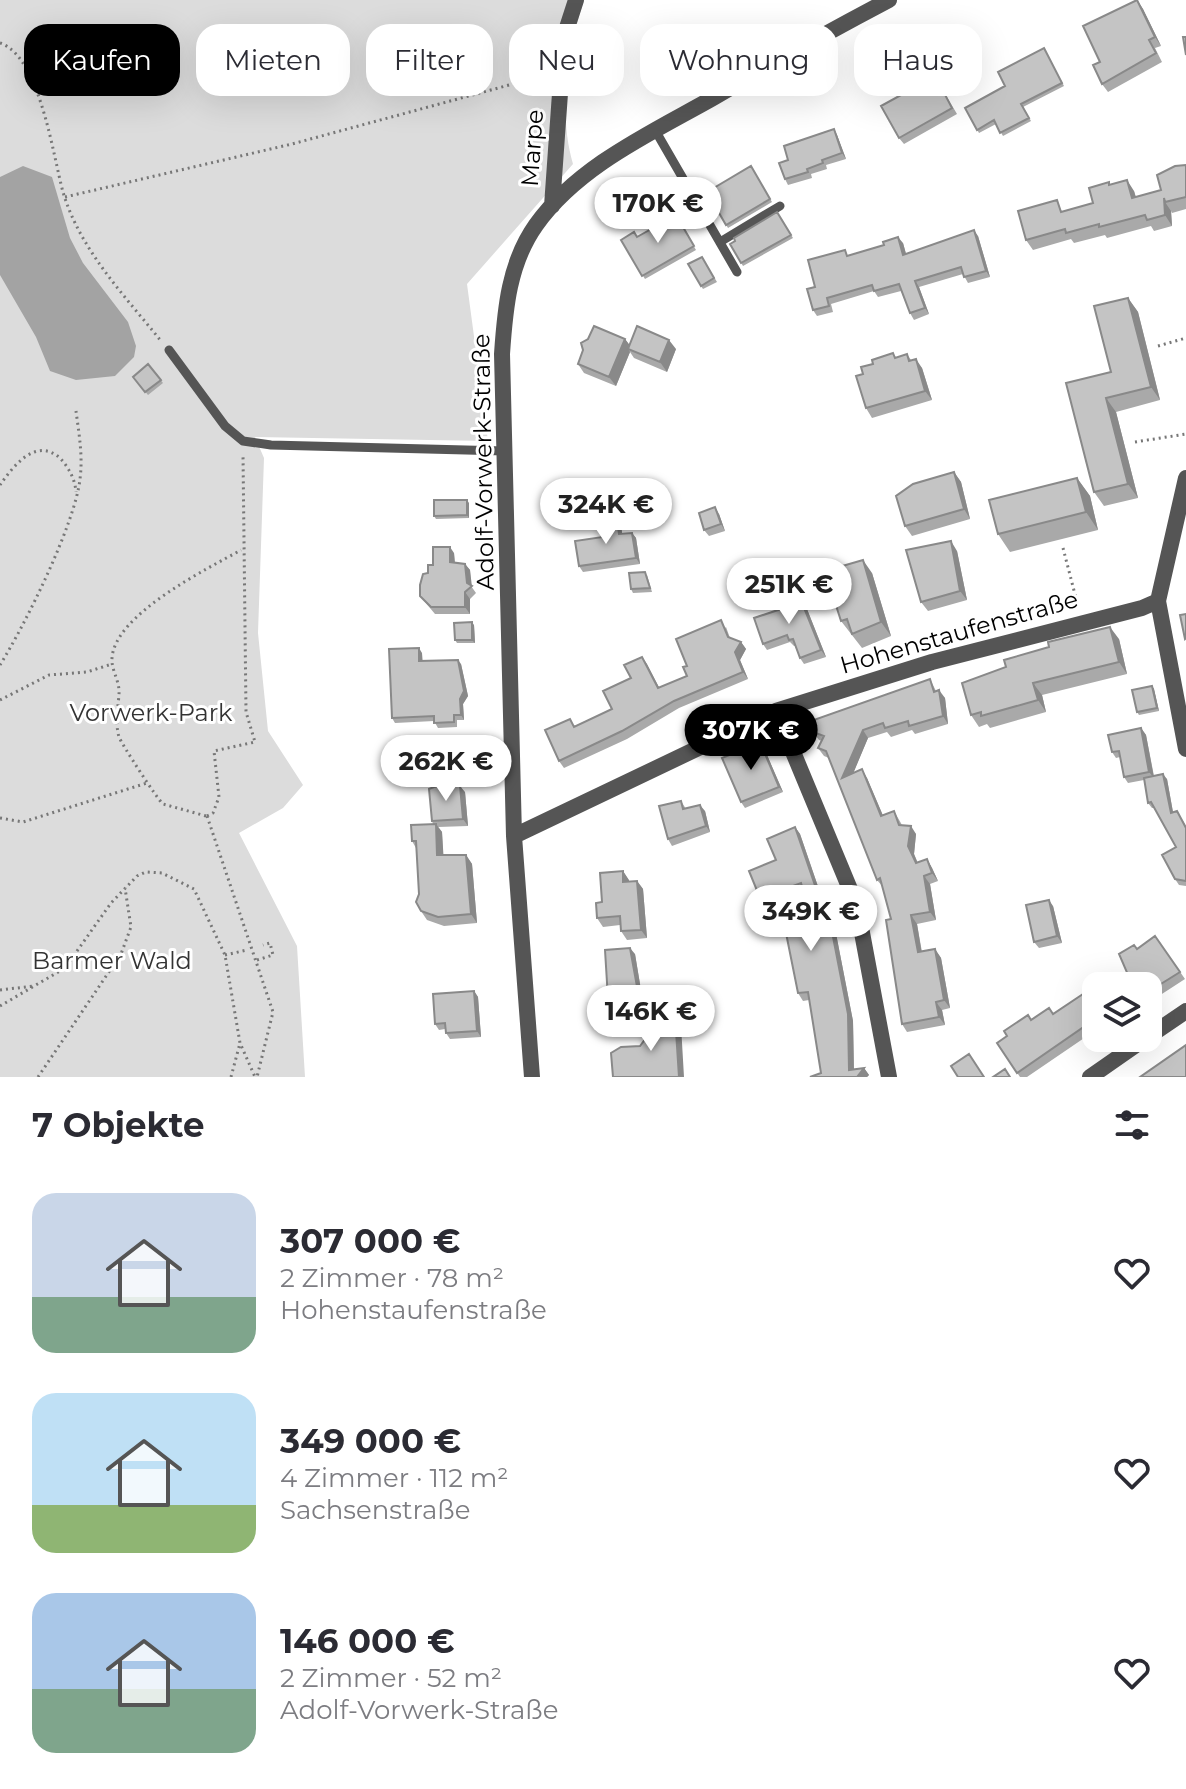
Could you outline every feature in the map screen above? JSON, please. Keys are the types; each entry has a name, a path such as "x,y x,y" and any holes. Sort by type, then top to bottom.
{"street":[{"name":"Marpe","path":"568,24 576,0"},
{"name":"Adolf-Vorwerk-Straße","path":"532,1077 514,836 505,451 505,311 523,247 552,206 577,179 655,130 889,0"},
{"name":"Marpe","path":"552,206 560,96"},
{"path":"1186,478 1158,601 1186,749"},
{"name":"Hohenstaufenstraße","path":"514,836 776,711 932,662 1142,608 1158,601"},
{"path":"776,711 857,906 889,1077"},
{"path":"1162,1028 1186,1011"},
{"path":"1090,1077 1127,1052"}],"lane":[{"path":"655,130 737,272"},
{"path":"720,242 780,206"},
{"path":"169,350 225,426 243,441 271,445 505,451"}],"path":[{"path":"0,43 6,45 27,71 41,105 65,197 102,267 169,350"},
{"path":"65,197 292,144 509,85"},
{"path":"1158,346 1186,338"},
{"path":"0,665 42,584 77,495 80,446 76,411"},
{"path":"1135,442 1186,434"},
{"path":"0,485 34,451 50,450 73,477 77,495"},
{"path":"241,550 194,575 146,609 118,643 112,664 119,685 119,736 147,783 163,804 207,816 213,813 219,797 214,751 255,742 246,712 242,464"},
{"path":"1063,548 1082,621"},
{"path":"0,700 49,675 87,672 112,664"},
{"path":"0,818 5,822 23,822 147,783"},
{"path":"207,816 273,1012 256,1077"},
{"path":"0,826 5,822"},
{"path":"0,1006 65,968 125,888 141,873 153,871 194,889 225,955 240,1043 256,1077"},
{"path":"38,1077 121,954 131,927 125,888"},
{"path":"257,960 273,955 270,943 263,945"},
{"path":"225,955 247,950"},
{"path":"0,990 37,985"},
{"path":"231,1077 240,1043"}],"green space":[{"path":"0,0 584,0 577,24 509,24 509,96 565,96 568,144 573,164 467,284 488,441 255,437 264,458 258,633 268,731 303,785 283,808 239,833 297,946 305,1077 0,1077"}],"shaded area":[{"path":"23,166 52,177 70,238 83,263 128,322 136,346 134,357 115,376 76,380 50,371 36,337 0,275 0,177"}],"building":[{"path":"1137,0 1155,37 1149,40 1156,53 1102,84 1093,65 1100,62 1083,26"},
{"path":"1044,48 1062,83 1021,104 1029,118 1000,133 994,120 977,130 965,108 1005,86 998,72"},
{"path":"899,96 946,96 952,108 899,138 881,106"},
{"path":"834,129 842,153 822,160 823,163 807,169 808,172 785,179 779,163 788,160 784,146"},
{"path":"1186,165 1186,197 1165,202 1164,198 1165,215 1147,220 1145,215 1066,233 1065,229 1026,240 1018,211 1057,200 1061,212 1093,203 1089,188 1109,182 1109,185 1127,180 1132,198 1161,190 1157,175 1175,166"},
{"path":"751,166 770,199 726,225 707,192"},
{"path":"777,212 791,235 741,263 730,244 735,241 734,238"},
{"path":"676,215 694,246 642,276 621,240 634,232 637,237"},
{"path":"974,230 986,271 964,277 961,267 915,281 925,308 910,313 899,284 874,291 872,285 827,298 829,306 813,310 807,289 815,287 808,260 845,250 847,256 884,245 883,242 898,237 903,255"},
{"path":"702,257 714,278 701,286 688,264"},
{"path":"1128,298 1151,387 1106,398 1128,484 1094,492 1066,383 1111,372 1094,306"},
{"path":"594,326 625,339 609,377 578,364 583,350 581,343 588,339"},
{"path":"637,326 669,340 660,362 628,349"},
{"path":"893,353 895,358 907,354 909,361 916,359 925,391 866,408 856,376 863,374 861,367 873,364 872,360"},
{"path":"148,364 161,380 145,392 133,377"},
{"path":"954,472 964,509 905,526 896,496 913,484"},
{"path":"1077,478 1086,512 998,534 989,500"},
{"path":"434,500 467,500 467,515 434,516"},
{"path":"715,507 721,524 704,530 699,513"},
{"path":"617,520 619,534 632,533 636,558 579,566 575,541 603,537 601,522"},
{"path":"951,541 960,591 921,602 906,550"},
{"path":"433,547 450,547 450,562 465,564 467,583 472,586 465,592 465,607 431,607 420,596 423,574 428,573 428,565 433,565"},
{"path":"863,560 881,622 852,634 847,619 841,621 832,593 838,591 832,569"},
{"path":"645,572 650,588 631,589 629,573"},
{"path":"798,593 821,650 800,658 793,639 789,640 787,635 763,644 754,618 784,608 781,599"},
{"path":"1186,614 1186,638 1185,639 1180,615"},
{"path":"721,620 728,637 741,642 735,652 743,672 674,701 622,731 559,761 545,730 570,719 574,727 612,709 603,691 631,678 624,665 642,657 658,688 687,676 683,667 687,666 676,639"},
{"path":"472,622 472,640 455,640 454,623"},
{"path":"1110,627 1119,662 1033,683 1038,700 981,716 981,712 971,715 962,683 1006,667 1004,660 1049,647 1048,642"},
{"path":"419,648 419,661 458,660 464,691 460,699 461,715 454,715 454,722 434,723 434,716 392,718 389,649"},
{"path":"930,679 934,692 939,690 943,716 909,726 908,721 885,728 883,723 863,730 842,778 862,769 881,816 894,811 899,825 911,826 908,846 916,863 927,859 932,873 924,876 930,912 911,915 918,952 935,949 944,1000 936,1002 939,1017 902,1024 886,920 891,919 880,878 877,880 826,751 818,748 824,736 813,732 808,722"},
{"path":"1152,686 1157,708 1137,712 1132,690"},
{"path":"1141,728 1149,772 1124,777 1119,751 1112,752 1108,735"},
{"path":"760,742 779,787 741,802 722,758"},
{"path":"1163,774 1171,813 1177,811 1186,828 1186,881 1175,879 1162,855 1176,847 1151,802 1148,803 1144,778"},
{"path":"444,783 460,786 463,819 432,821 429,789"},
{"path":"681,801 683,809 700,805 706,826 668,839 659,806"},
{"path":"436,824 437,855 466,855 471,914 438,917 421,911 416,902 419,894 416,841 412,841 411,825"},
{"path":"795,827 819,897 828,911 848,1014 849,1070 864,1068 857,1077 810,1077 821,1073 808,992 798,993 783,918 810,914 801,883 760,898 749,871 776,860 767,839"},
{"path":"623,871 623,882 637,881 641,930 621,931 620,916 597,918 596,903 602,902 600,873"},
{"path":"1049,900 1057,936 1034,942 1026,905"},
{"path":"1155,936 1180,972 1162,983 1162,972 1127,972 1119,954 1134,945 1137,949"},
{"path":"630,948 642,1014 609,1015 605,950"},
{"path":"474,991 477,1031 446,1033 445,1023 435,1024 433,994"},
{"path":"1082,995 1082,1028 1017,1073 997,1043 1007,1036 1004,1031 1028,1015 1031,1020 1049,1008 1053,1014"},
{"path":"674,1000 679,1077 613,1077 611,1053 621,1047 640,1046"},
{"path":"1186,1045 1186,1077 1140,1077"},
{"path":"969,1054 984,1077 958,1077 951,1066"},
{"path":"1005,1069 1010,1077 993,1077"}],"park label":[{"name":"Vorwerk-Park","path":"151,712"},
{"name":"Barmer Wald","path":"112,960"}]}
